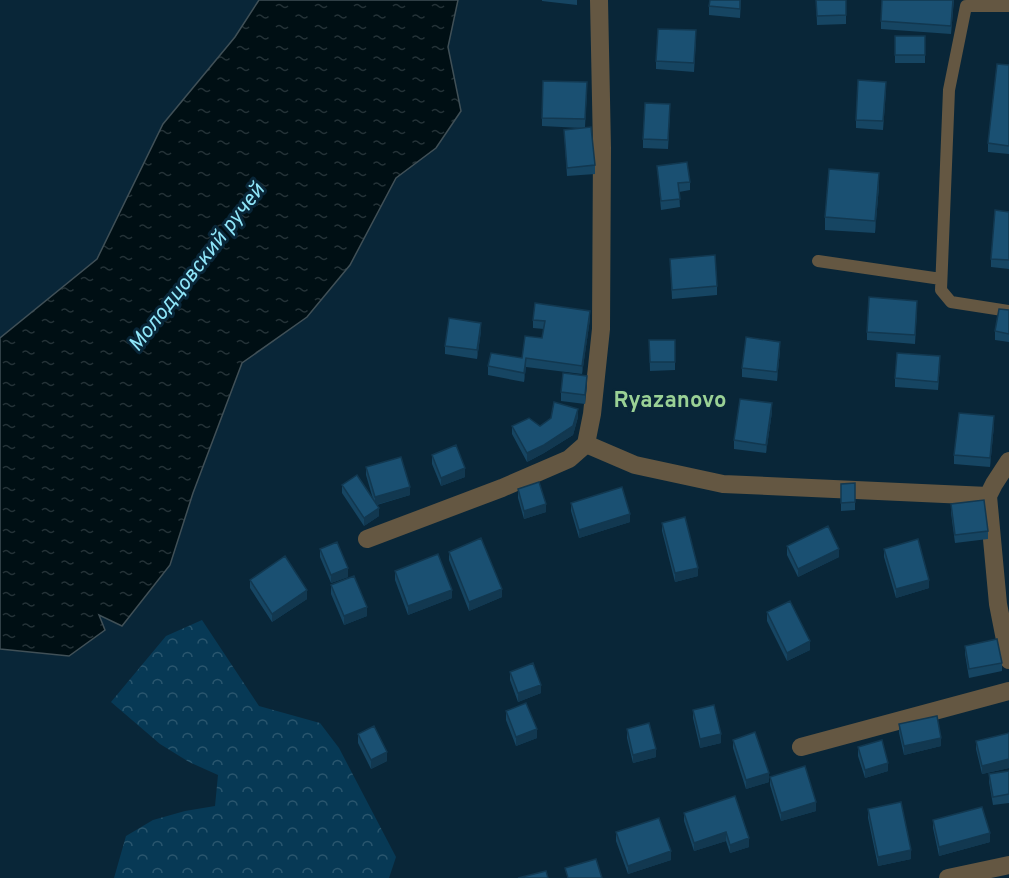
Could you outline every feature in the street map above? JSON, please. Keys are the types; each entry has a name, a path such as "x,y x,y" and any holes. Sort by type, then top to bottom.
{"street":[{"path":"367,539 540,472 569,459 586,444 592,414 601,329 602,148 599,0"},
{"path":"586,444 635,465 723,484 988,496"},
{"path":"1009,461 988,496 998,604 1009,660"},
{"path":"801,747 1009,691"},
{"path":"948,878 1009,865"}],"lane":[{"path":"1009,6 966,6 949,90 941,279 941,290 951,302 1009,311"},
{"path":"818,261 941,279"}],"green space":[{"path":"202,620 259,706 320,723 339,748 396,857 389,878 114,878 126,836 153,820 215,806 218,775 189,762 160,744 111,702 166,636"}],"water":[{"name":"Молодцовский ручей","path":"259,0 458,0 448,47 461,111 436,148 396,178 350,265 307,317 242,363 193,493 170,565 122,626 99,615 105,630 69,656 0,649 0,338 97,259 163,124 235,37"}],"building":[{"path":"710,0 740,0 740,9 709,6"},
{"path":"816,0 846,0 846,15 817,16"},
{"path":"882,0 953,0 951,26 881,21"},
{"path":"658,29 696,30 694,63 656,61"},
{"path":"895,36 925,36 925,55 895,55"},
{"path":"997,64 1009,65 1009,146 988,143"},
{"path":"858,80 886,82 883,121 856,120"},
{"path":"543,81 587,82 585,119 542,118"},
{"path":"645,103 670,104 668,140 643,139"},
{"path":"591,127 595,165 567,168 564,130"},
{"path":"687,162 690,182 678,183 680,199 661,201 657,166"},
{"path":"829,169 879,173 875,221 825,217"},
{"path":"995,210 1009,212 1009,260 991,259"},
{"path":"715,255 717,286 672,290 670,259"},
{"path":"869,297 917,301 915,335 867,332"},
{"path":"535,303 590,311 582,366 526,358 524,373 488,366 491,353 522,358 525,336 542,338 545,321 533,320"},
{"path":"999,309 1009,310 1009,334 995,331"},
{"path":"449,318 481,323 477,350 445,346"},
{"path":"746,337 780,342 777,372 742,368"},
{"path":"649,340 675,340 675,362 650,362"},
{"path":"897,353 940,356 938,382 895,378"},
{"path":"563,373 587,376 585,395 561,392"},
{"path":"740,399 772,403 766,445 734,440"},
{"path":"554,402 578,409 573,426 527,453 512,426 529,418 540,426 551,418"},
{"path":"959,413 994,416 990,458 954,455"},
{"path":"456,445 465,468 441,478 432,455"},
{"path":"401,457 410,487 375,497 366,467"},
{"path":"357,475 379,508 364,518 342,485"},
{"path":"539,482 546,504 524,511 518,489"},
{"path":"855,483 855,502 841,503 841,484"},
{"path":"622,487 630,514 579,530 571,503"},
{"path":"984,500 988,531 955,535 951,504"},
{"path":"685,517 698,568 675,573 662,523"},
{"path":"828,526 839,549 798,569 787,546"},
{"path":"481,538 502,589 469,602 449,552"},
{"path":"918,539 929,580 896,589 884,549"},
{"path":"337,542 348,568 331,575 320,549"},
{"path":"438,554 452,590 408,606 395,571"},
{"path":"285,556 307,590 272,614 250,580"},
{"path":"354,576 367,607 344,616 331,585"},
{"path":"790,601 810,641 787,653 767,612"},
{"path":"997,639 1002,663 969,669 965,646"},
{"path":"533,663 541,685 518,693 510,672"},
{"path":"526,703 537,729 516,737 506,711"},
{"path":"714,705 721,734 700,739 693,710"},
{"path":"937,716 941,738 904,746 899,724"},
{"path":"649,723 656,749 633,755 627,729"},
{"path":"374,726 387,752 371,760 358,734"},
{"path":"755,732 769,773 746,780 733,740"},
{"path":"1009,733 1009,759 982,766 976,741"},
{"path":"882,740 888,763 865,770 858,747"},
{"path":"805,766 816,802 781,813 770,777"},
{"path":"1009,771 1009,794 993,797 989,774"},
{"path":"735,796 749,838 730,845 726,832 694,843 684,813"},
{"path":"901,802 911,850 878,857 868,809"},
{"path":"982,807 990,833 939,847 933,820"},
{"path":"659,818 671,851 628,866 616,832"},
{"path":"596,859 602,878 568,878 565,868"},
{"path":"546,871 548,878 518,878"}],"district":[{"name":"Ryazanovo","path":"670,399"}]}
